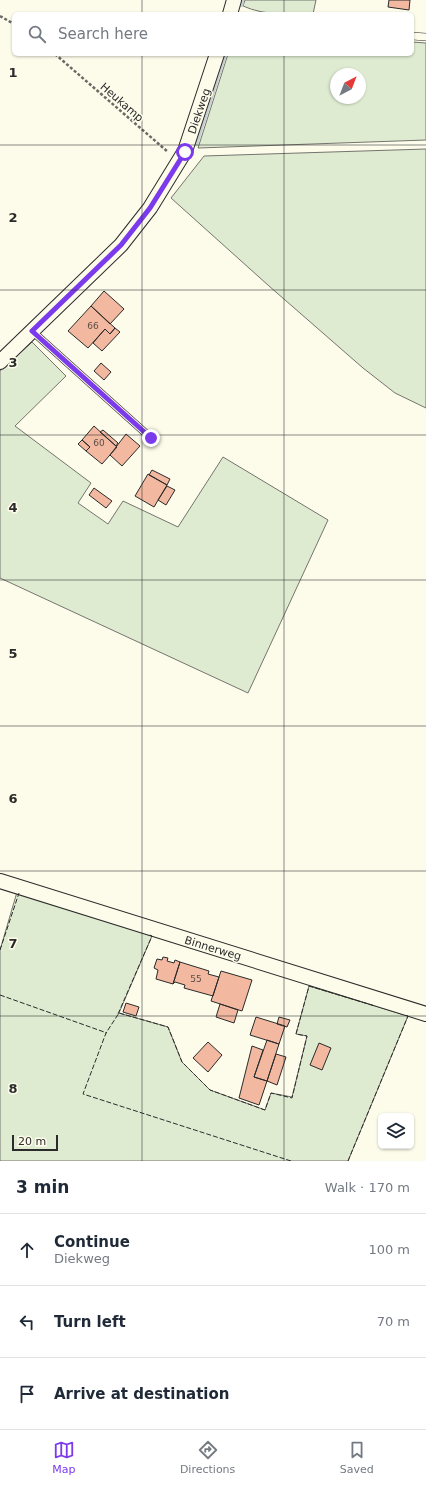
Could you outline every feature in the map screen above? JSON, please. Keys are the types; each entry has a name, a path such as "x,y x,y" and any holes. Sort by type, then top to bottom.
{"street":[{"path":"231,12 234,0"},
{"name":"Diekweg","path":"0,362 121,245 150,208 185,152 216,56"},
{"name":"Binnerweg","path":"0,881 426,1014"}],"lane":[{"path":"414,36 426,37"},
{"path":"32,331 151,438"}],"path":[{"path":"0,16 12,23"},
{"name":"Heukamp","path":"57,56 179,162"}],"green space":[{"path":"245,0 316,0 313,12 264,12 243,6"},
{"path":"414,42 426,43 426,140 198,148 227,56 414,56"},
{"path":"426,149 426,408 395,393 363,368 171,198 204,156"},
{"path":"32,342 66,376 15,426 91,483 78,503 108,524 123,501 178,527 223,457 328,520 248,693 0,578 0,371"},
{"path":"17,892 152,936 119,1013 168,1027 182,1062 210,1090 265,1110 271,1093 292,1097 307,1036 296,1034 309,986 408,1016 348,1161 0,1161 0,950"}],"building":[{"path":"389,0 410,0 409,10 388,7"},
{"path":"104,291 124,309 110,324 91,306"},
{"path":"91,306 115,328 110,334 105,329 88,348 68,331"},
{"path":"115,328 120,332 102,351 93,343 105,329 110,334"},
{"path":"101,363 111,372 104,380 94,371"},
{"path":"94,426 117,447 102,464 86,451 90,447 82,440"},
{"path":"103,430 118,443 116,446 100,432"},
{"path":"126,434 140,446 122,466 110,455"},
{"path":"82,440 90,447 86,451 78,444"},
{"path":"152,470 170,479 167,485 149,475"},
{"path":"148,474 167,485 154,507 135,496"},
{"path":"167,486 175,490 166,505 158,500"},
{"path":"94,488 112,501 106,508 89,495"},
{"path":"163,957 168,958 167,961 174,963 175,960 180,962 173,984 156,979 158,970 154,968 157,959 162,960"},
{"path":"180,962 209,971 208,974 219,977 213,996 184,988 185,985 175,982 173,984"},
{"path":"221,971 252,980 242,1011 211,1001"},
{"path":"126,1003 139,1007 136,1016 123,1012"},
{"path":"220,1004 238,1010 234,1023 216,1017"},
{"path":"256,1017 285,1026 279,1044 250,1035"},
{"path":"279,1017 290,1020 287,1027 277,1024"},
{"path":"267,1040 279,1044 267,1081 254,1077"},
{"path":"208,1042 222,1055 208,1072 193,1058"},
{"path":"319,1043 331,1048 322,1070 310,1065"},
{"path":"252,1046 263,1050 254,1077 267,1081 259,1105 239,1098"},
{"path":"276,1054 286,1057 277,1085 267,1081"}],"waterway":[{"path":"241,5 242,0"},
{"path":"196,144 224,56"}],"fence":[{"path":"0,950 19,893"},
{"path":"118,1014 152,936 150,935"},
{"path":"291,1161 83,1094 106,1033 119,1013 168,1027 182,1062 210,1090 265,1110 271,1093 292,1098 307,1036 296,1034 309,986 375,1006"},
{"path":"0,995 107,1033"},
{"path":"348,1161 408,1016 405,1015"}],"route":[{"path":"151,438 32,331 121,245 150,208 185,152"}]}
